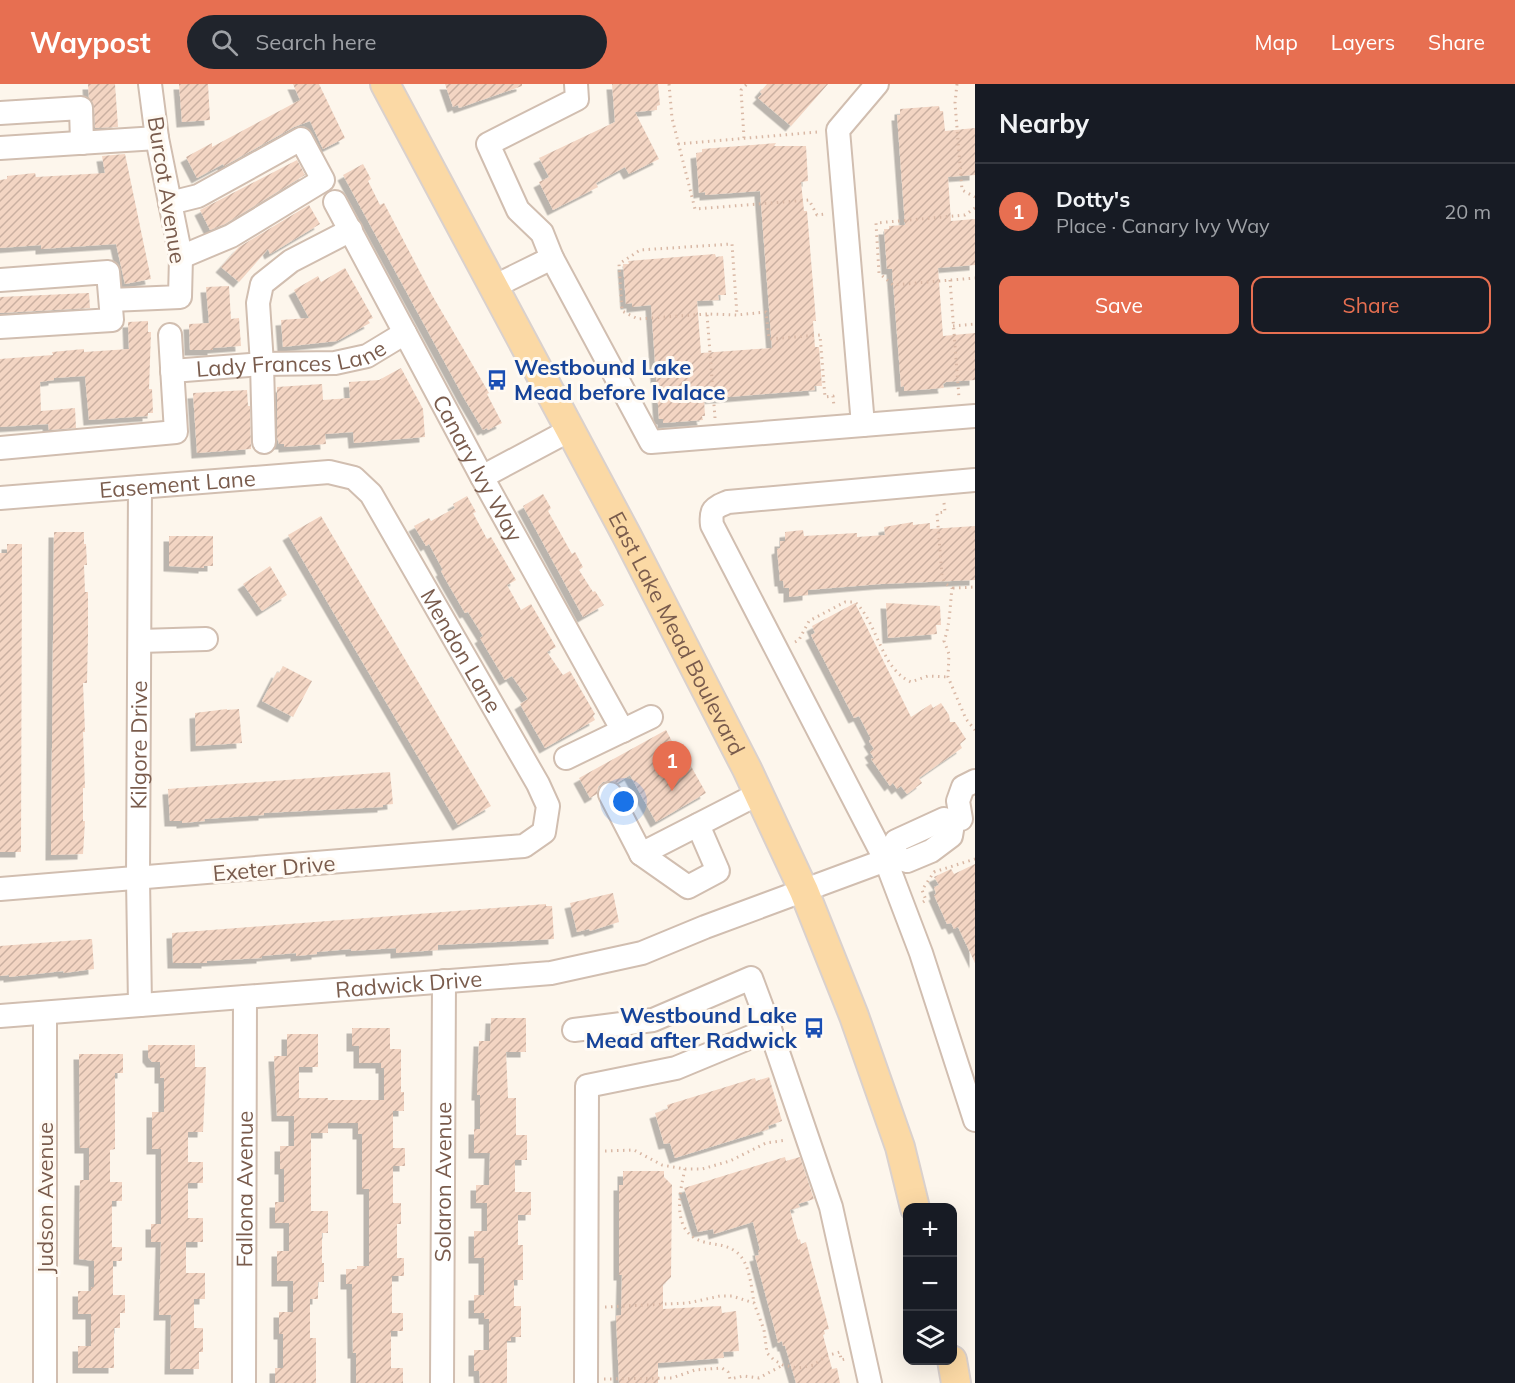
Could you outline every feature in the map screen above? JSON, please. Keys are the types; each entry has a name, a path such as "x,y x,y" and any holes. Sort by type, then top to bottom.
{"main road":[{"name":"East Lake Mead Boulevard","path":"385,84 627,536 758,794 804,891 854,1016 900,1147 914,1203"},
{"path":"953,1365 956,1383"}],"street":[{"name":"Burcot Avenue","path":"111,300 180,297 181,257 157,138 150,84"},
{"path":"576,84 577,99 488,144 518,210 542,233 552,258 651,442 968,417"},
{"path":"863,425 838,130 877,84"},
{"path":"0,113 81,108 82,143"},
{"path":"0,148 157,138"},
{"path":"170,203 198,196 301,139 323,180 231,236 181,257"},
{"name":"Canary Ivy Way","path":"335,202 482,477 623,731"},
{"path":"264,442 258,303 262,284 291,261 351,230"},
{"path":"493,287 552,258"},
{"path":"0,280 108,272 112,320 0,327"},
{"name":"Lady Frances Lane","path":"172,371 262,364 335,363 367,356 405,333"},
{"path":"0,448 176,432 170,335"},
{"path":"482,477 570,430"},
{"name":"Easement Lane","path":"0,498 329,472 354,478"},
{"name":"Mendon Lane","path":"354,478 371,494 538,784 548,806 544,832"},
{"path":"975,480 728,502 715,507 711,515 712,525 890,859 975,1120"},
{"name":"Kilgore Drive","path":"140,487 138,879 140,1005"},
{"path":"140,641 206,639"},
{"path":"566,759 651,717"},
{"path":"963,821 958,801 963,787 975,781"},
{"path":"610,794 641,854 688,887 718,871 698,825"},
{"path":"641,854 758,794"},
{"name":"Radwick Drive","path":"0,1016 551,973 642,953 705,927 890,859 907,861 931,851 951,836 963,821"},
{"name":"Exeter Drive","path":"0,889 524,846 544,832"},
{"path":"574,1030 653,1020 751,978 831,1207 870,1383"},
{"name":"Solaron Avenue","path":"442,1383 444,981"},
{"name":"Fallona Avenue","path":"244,1383 245,997"},
{"name":"Judson Avenue","path":"45,1013 45,1383"},
{"path":"586,1381 587,1086 676,1068 770,1029"}],"path":[{"path":"669,84 672,118 695,209 809,200 817,215 845,212"},
{"path":"744,138 741,90 747,84"},
{"path":"957,84 956,103 962,190 975,197"},
{"path":"678,144 838,130"},
{"path":"975,208 965,215 876,223 879,273 893,285 975,278"},
{"path":"737,315 732,244 640,250 620,264 622,311 638,319 737,315 766,312 769,339 820,334 825,397 833,396 836,427"},
{"path":"950,280 954,326 968,417"},
{"path":"707,315 717,437"},
{"path":"954,326 975,324"},
{"path":"943,483 945,512 936,513 942,576 946,584 952,588 975,587"},
{"path":"952,588 949,629 944,641 950,654 948,677 966,719 975,729"},
{"path":"778,651 799,640 809,621 845,603 855,603 863,610 885,655 899,677 911,682 928,676 948,677"},
{"path":"905,910 926,900 922,890 934,872 975,859"},
{"path":"587,1152 634,1150 662,1165 702,1169 730,1161 766,1143 784,1141 806,1133"},
{"path":"685,1169 679,1208 684,1229 693,1239 721,1244 736,1251 743,1260 750,1275 754,1302 764,1330 767,1353 783,1365 798,1368 814,1365 826,1356 840,1352 841,1360 864,1355"},
{"path":"586,1308 688,1303 720,1296 732,1296 754,1302"},
{"path":"586,1381 672,1378 695,1370 722,1368 728,1372 729,1381 744,1376 759,1378 783,1365"}],"building":[{"path":"88,84 115,84 118,127 95,128 94,108 89,98"},
{"path":"179,84 208,84 210,120 182,122"},
{"path":"293,84 319,84 345,138 323,149 310,121 294,127 224,166 223,164 197,178 186,157 212,143 212,147 300,100"},
{"path":"445,84 522,84 522,86 459,108 458,105 453,107"},
{"path":"612,84 658,84 660,105 657,106 657,110 635,112 659,159 629,174 625,167 596,183 598,187 553,210 539,182 549,177 539,158 615,122"},
{"path":"767,84 828,84 791,126 758,98"},
{"path":"939,106 940,111 943,111 945,131 975,128 975,175 948,177 951,221 975,219 975,265 938,268 943,336 975,333 975,380 946,382 943,384 944,388 904,391 904,386 901,387 892,269 887,269 884,229 889,229 889,226 905,225 897,115 900,115 900,109"},
{"path":"776,143 774,146 806,146 808,181 801,182 804,211 807,211 816,321 813,321 815,347 819,347 822,386 814,386 815,390 704,399 705,416 702,416 703,420 663,423 663,419 659,419 651,305 632,307 632,303 626,304 623,264 629,264 628,261 715,254 716,257 723,256 726,295 718,295 719,300 697,301 701,353 772,348 760,191 705,195 705,192 699,193 696,153 702,152 702,149"},
{"path":"125,154 151,279 125,284 116,244 41,249 41,245 0,248 0,180 7,179 7,176 35,173 36,177 105,173 102,156"},
{"path":"297,160 305,175 225,224 210,230 200,210"},
{"path":"363,164 371,179 368,181 380,205 384,203 432,295 489,393 487,394 502,423 483,430 343,175"},
{"path":"309,205 320,224 270,254 268,249 239,282 221,267 239,247"},
{"path":"345,268 373,318 368,320 370,323 337,341 283,347 281,320 309,318 294,290 318,276 321,282"},
{"path":"229,286 231,319 239,318 241,346 190,350 189,324 209,323 206,287"},
{"path":"89,293 90,308 0,313 0,297"},
{"path":"148,321 148,332 151,332 149,389 152,389 153,413 148,413 148,416 89,420 85,376 54,378 54,380 40,382 41,411 75,408 76,428 49,430 48,424 0,427 0,359 53,355 52,352 84,349 84,352 129,349 128,322"},
{"path":"401,368 423,409 425,437 354,443 353,432 325,434 326,444 284,447 284,444 279,444 277,387 322,384 323,400 350,398 349,382 379,380"},
{"path":"247,390 248,406 250,406 251,449 197,453 193,393"},
{"path":"543,494 551,508 548,511 572,554 575,552 583,567 579,570 604,605 583,617 523,506"},
{"path":"467,496 487,539 491,537 516,580 507,585 521,610 531,604 556,647 547,652 563,675 570,671 595,714 593,716 595,720 545,748 520,704 528,699 512,676 505,680 480,638 483,636 468,612 465,613 447,582 429,544 426,546 414,526 429,518 431,521 455,508 453,504"},
{"path":"321,516 491,806 458,825 288,535"},
{"path":"913,522 913,525 930,523 930,529 975,526 975,580 808,590 808,595 789,597 789,588 784,588 783,581 780,581 777,549 780,548 780,541 785,541 785,532 803,530 804,536 857,533 857,537 885,535 884,527"},
{"path":"54,532 84,532 84,544 86,544 87,565 84,565 85,592 88,592 88,635 87,683 83,683 85,788 83,788 83,821 85,821 83,854 51,855"},
{"path":"169,536 213,536 213,566 204,566 204,568 169,566"},
{"path":"7,544 22,544 21,852 0,852 0,553 7,553"},
{"path":"270,566 287,595 262,611 243,584"},
{"path":"855,603 911,717 931,704 933,708 941,703 949,715 950,722 955,722 966,739 960,744 962,748 919,778 922,783 907,794 901,786 897,789 893,783 890,786 871,759 874,758 870,752 874,749 869,741 871,739 859,716 854,718 811,635 815,633 812,626"},
{"path":"886,603 940,606 941,625 936,625 937,634 888,638"},
{"path":"283,666 312,681 293,717 262,701 277,672 279,673"},
{"path":"239,709 242,743 196,746 195,713"},
{"path":"666,730 683,762 687,759 706,793 656,822 630,775 617,783 603,782 598,787 597,794 590,798 579,778"},
{"path":"390,772 393,804 383,805 383,807 264,813 264,815 204,819 205,821 182,823 182,821 170,821 168,789"},
{"path":"975,864 975,963 958,927 954,929 951,923 947,924 934,895 936,894 934,887 939,885 934,877 951,869 954,874"},
{"path":"613,893 619,922 590,931 589,929 577,932 570,903"},
{"path":"546,904 546,906 552,906 554,939 438,945 438,950 396,953 396,948 351,951 351,949 296,956 296,953 262,956 262,958 207,961 207,963 173,963 172,933"},
{"path":"92,939 94,969 0,976 0,946"},
{"path":"491,1018 526,1018 526,1052 506,1052 508,1098 516,1098 516,1135 527,1135 527,1160 515,1160 515,1192 531,1192 531,1215 518,1215 518,1245 523,1245 523,1280 514,1280 514,1306 521,1306 521,1337 511,1337 511,1341 507,1341 507,1383 480,1383 479,1371 474,1371 474,1350 489,1350 489,1319 484,1319 484,1313 474,1313 474,1295 484,1295 484,1258 474,1258 474,1231 487,1231 487,1203 476,1203 476,1185 489,1185 490,1153 474,1153 474,1129 480,1129 480,1095 477,1095 479,1041 490,1041"},
{"path":"352,1028 390,1028 390,1049 401,1049 401,1092 404,1092 404,1111 393,1111 393,1148 405,1148 405,1166 393,1166 393,1203 401,1203 401,1224 397,1224 397,1258 404,1258 404,1276 392,1276 392,1313 403,1313 403,1331 391,1331 391,1368 403,1368 403,1383 356,1383 352,1284 346,1284 346,1269 369,1266 369,1189 362,1189 362,1134 358,1134 358,1123 328,1123 328,1133 311,1133 311,1211 328,1211 328,1233 322,1233 324,1282 318,1282 318,1299 310,1299 310,1338 316,1338 316,1383 275,1383 275,1368 283,1368 283,1334 279,1334 279,1312 293,1312 293,1281 277,1281 277,1251 289,1251 289,1223 275,1223 275,1202 284,1202 284,1169 280,1169 280,1146 294,1146 294,1116 277,1116 274,1056 287,1056 287,1034 318,1034 318,1067 299,1067 299,1098 384,1100 384,1068 381,1068 381,1063 359,1063 359,1046 352,1046"},
{"path":"148,1045 195,1045 195,1067 206,1067 203,1132 188,1132 188,1162 203,1162 203,1183 188,1183 188,1218 203,1218 203,1242 186,1242 186,1273 205,1273 205,1299 194,1299 194,1328 203,1328 203,1352 199,1352 199,1369 170,1369 171,1315 159,1315 161,1242 151,1242 151,1224 161,1224 161,1149 152,1149 152,1112 164,1112 164,1078 160,1078 160,1062 152,1062 148,1057"},
{"path":"79,1054 123,1054 123,1073 115,1073 115,1149 110,1150 110,1182 122,1182 122,1201 112,1201 112,1247 122,1247 122,1261 113,1261 113,1295 125,1295 125,1313 120,1313 120,1328 114,1328 114,1368 78,1368 78,1346 91,1346 91,1314 78,1314 78,1291 91,1291 91,1287 94,1287 94,1261 79,1259 80,1180 89,1180 89,1148 80,1148"},
{"path":"769,1077 782,1121 768,1126 769,1129 675,1158 670,1143 664,1144 655,1113 668,1109 667,1105 755,1078 756,1081"},
{"path":"785,1157 786,1161 800,1157 814,1199 798,1204 800,1207 790,1210 798,1240 800,1239 801,1244 806,1242 829,1329 824,1330 823,1335 832,1369 837,1368 840,1383 796,1383 785,1346 782,1341 778,1343 755,1256 759,1255 758,1250 760,1250 753,1222 714,1234 713,1229 698,1232 684,1188"},
{"path":"623,1171 664,1171 664,1177 672,1185 671,1277 663,1285 663,1309 721,1306 722,1313 736,1311 739,1351 723,1352 724,1358 658,1363 658,1383 619,1383 616,1316 621,1315 619,1185 623,1185"}],"place":[{"name":"Westbound Lake Mead before Ivalace","path":"497,380"},
{"name":"Dotty's","path":"672,791"},
{"name":"Westbound Lake Mead after Radwick","path":"814,1028"}]}
